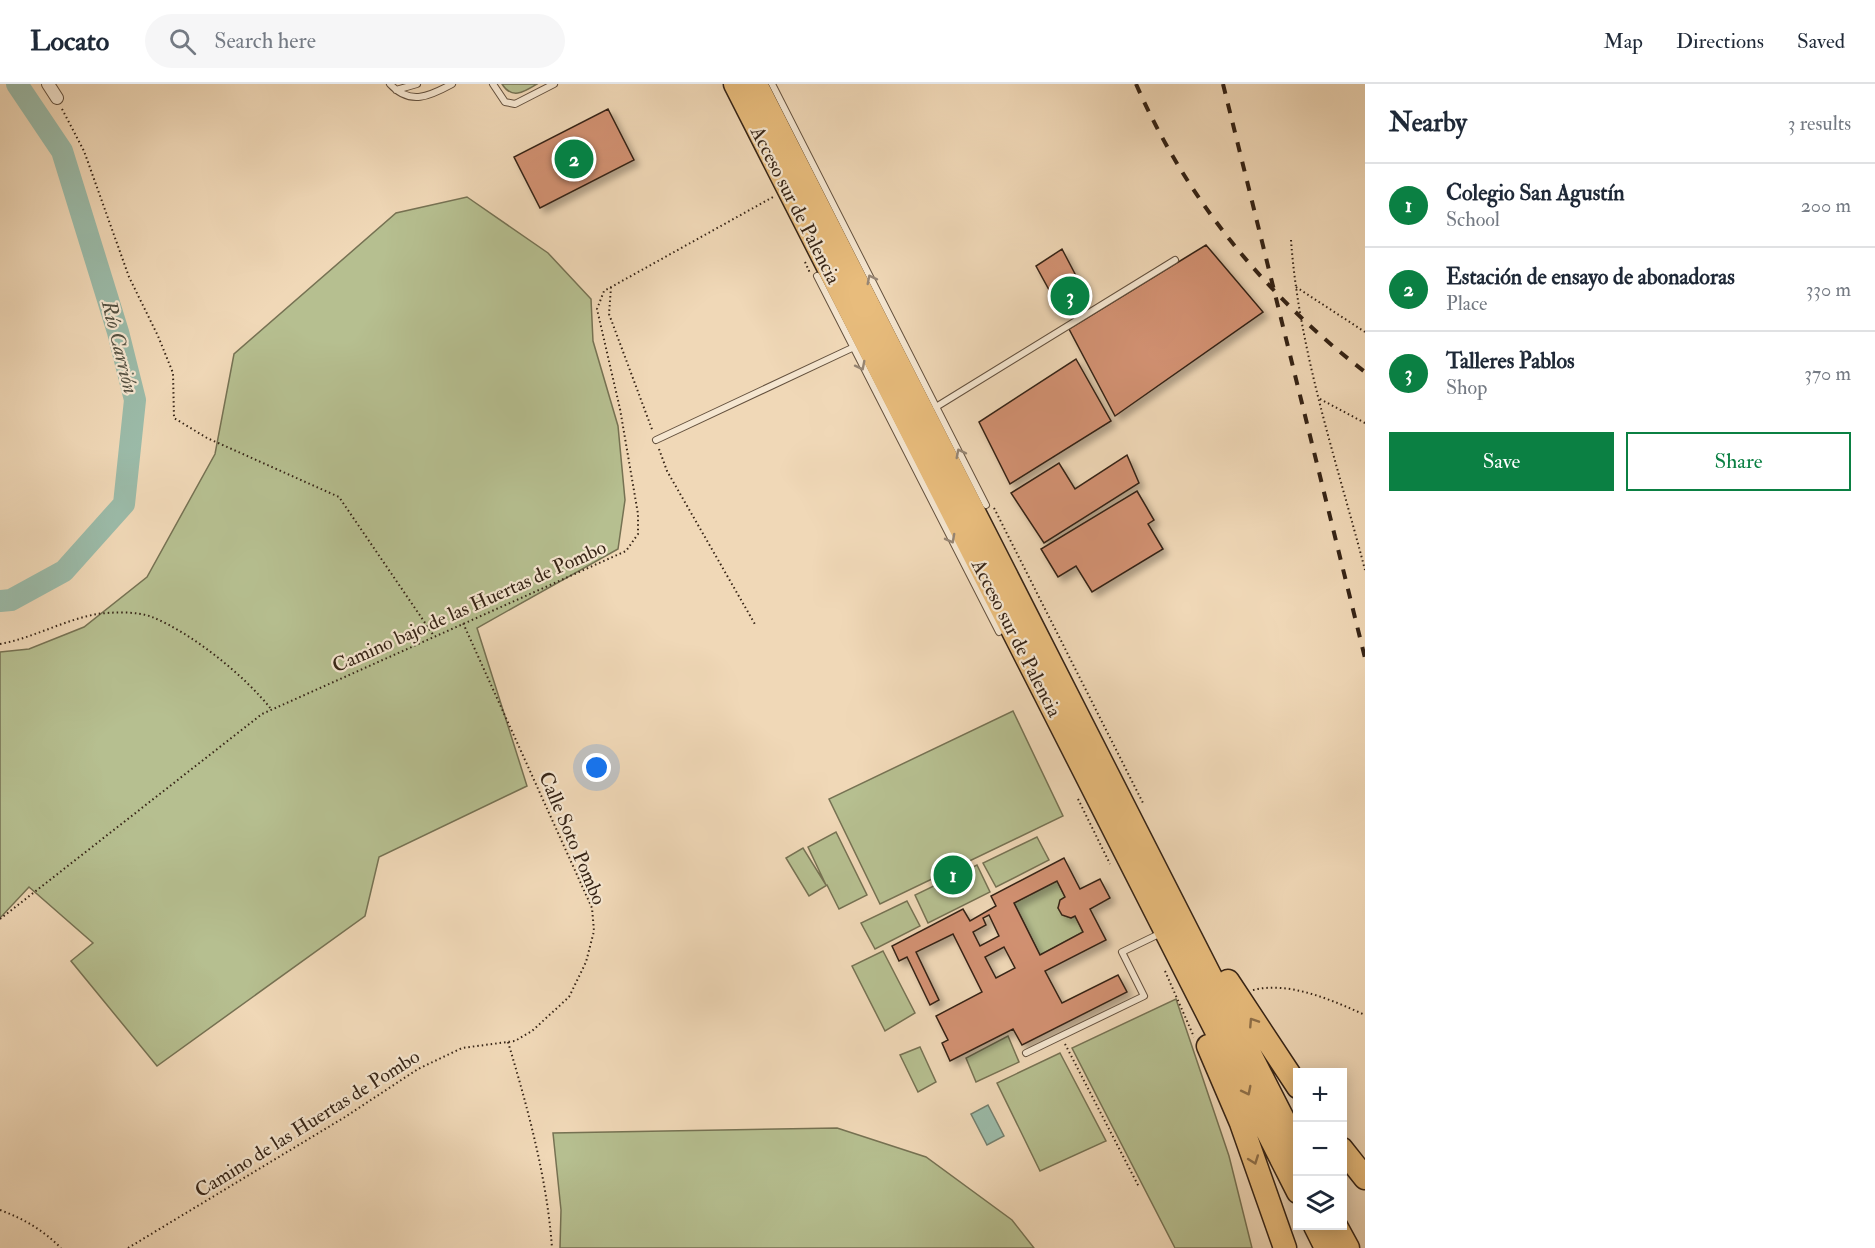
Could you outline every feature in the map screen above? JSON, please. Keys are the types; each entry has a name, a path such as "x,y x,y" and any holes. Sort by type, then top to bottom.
{"highway":[{"name":"Acceso sur de Palencia","path":"735,84 1293,1182"},
{"name":"Acceso sur de Palencia","path":"756,84 1293,1138"},
{"path":"767,147 781,193 814,275"},
{"path":"988,504 1037,617 1061,683 1100,737 1232,989 1293,1080"},
{"path":"999,632 1038,703 1074,751 1097,818 1195,1015 1241,1123 1285,1248"},
{"path":"1347,1155 1365,1178"},
{"path":"1317,1230 1326,1248"},
{"path":"1338,1230 1348,1248"}],"street":[{"path":"48,84 57,98"}],"lane":[{"path":"390,84 409,97 421,99 452,84"},
{"path":"396,90 417,84"},
{"path":"492,84 505,102 515,104 554,84"},
{"path":"772,84 936,407 988,504"},
{"path":"936,407 1175,260"},
{"path":"814,275 999,632"},
{"path":"656,440 852,348"},
{"path":"1026,1053 1144,996 1122,952 1157,935"}],"path":[{"path":"57,98 84,151 129,277 173,373 174,418 207,438 339,497 434,636"},
{"path":"756,626 667,471 631,367 609,314 611,287 781,193"},
{"path":"1291,240 1296,287 1320,399 1365,570"},
{"path":"800,253 814,275"},
{"name":"Camino bajo de las Huertas de Pombo","path":"0,919 262,714 626,551 638,534 638,514 620,409 597,309 604,291 611,287"},
{"path":"1296,287 1365,332"},
{"path":"1320,399 1365,423"},
{"path":"988,504 1146,809"},
{"path":"0,644 95,615 116,613 151,616 194,641 252,684 271,709"},
{"name":"Calle Soto Pombo","path":"463,623 592,908 594,932 569,997 532,1031 515,1041 508,1042"},
{"path":"1075,794 1112,867"},
{"path":"1164,969 1196,1040"},
{"path":"1244,993 1271,986 1333,1000 1365,1015"},
{"path":"1060,1037 1072,1055 1139,1187"},
{"path":"508,1042 525,1098 549,1210 552,1248"},
{"name":"Camino de las Huertas de Pombo","path":"128,1248 345,1117 418,1069 462,1048 508,1042"},
{"path":"0,1210 19,1217 45,1232 61,1248"}],"shaded area":[{"path":"502,84 537,84 523,92 514,93"},
{"path":"467,197 548,253 591,299 593,341 618,426 625,500 618,549 477,628 527,786 379,857 365,916 157,1066 71,961 93,943 29,887 0,918 0,652 29,649 84,627 147,577 215,454 234,354 396,213"},
{"path":"1013,711 1063,816 880,904 829,799"},
{"path":"836,832 867,895 839,909 827,885 809,896 786,858 803,848 826,885 808,847"},
{"path":"1037,837 1049,860 996,887 983,863"},
{"path":"977,865 990,892 928,923 915,895"},
{"path":"1057,881 1065,897 1058,908 1062,915 1071,918 1075,916 1083,932 1040,955 1014,903"},
{"path":"907,901 920,926 875,949 861,923"},
{"path":"883,951 915,1013 885,1031 852,966"},
{"path":"1176,999 1229,1156 1252,1248 1175,1248 1072,1048"},
{"path":"1008,1036 1019,1062 976,1082 966,1058"},
{"path":"920,1047 936,1082 918,1092 900,1055"},
{"path":"1060,1053 1106,1141 1040,1171 997,1083"},
{"path":"988,1105 1004,1136 987,1145 971,1114"},
{"path":"837,1128 926,1157 1012,1220 1034,1248 560,1248 561,1210 553,1133"}],"building":[{"path":"608,109 634,160 540,208 514,157"},
{"path":"1206,245 1263,312 1115,416 1069,329"},
{"path":"1062,249 1085,293 1059,308 1036,266"},
{"path":"1076,359 1111,421 1010,484 979,422"},
{"path":"1127,455 1139,483 1044,543 1011,493 1059,463 1075,489"},
{"path":"1137,491 1154,520 1148,524 1163,549 1092,592 1076,566 1058,577 1041,549"},
{"path":"1064,858 1080,889 1100,879 1110,898 1090,909 1106,940 1045,971 1062,1003 1118,975 1127,992 1022,1045 1013,1029 950,1061 942,1043 948,1040 936,1016 982,992 953,934 916,952 939,1000 930,1005 907,957 899,961 892,946 963,909 970,921 996,906 991,896","holes":["1057,881 1065,897 1060,900 1058,908 1062,915 1071,918 1075,916 1083,932 1040,955 1014,903","989,915 999,936 980,946 973,932 986,925 983,918","1004,947 1015,968 996,978 985,957"]}],"waterway":[{"name":"Río Carrión","path":"0,601 11,600 64,571 124,504 135,400 118,332 62,151 17,84"}],"railway":[{"path":"1136,84 1156,127 1179,167 1232,243 1294,311 1365,372"},
{"path":"1223,84 1365,658"}],"place":[{"name":"Estación de ensayo de abonadoras","path":"574,159"},
{"name":"Talleres Pablos","path":"1070,296"},
{"name":"Colegio San Agustín","path":"953,875"}]}
